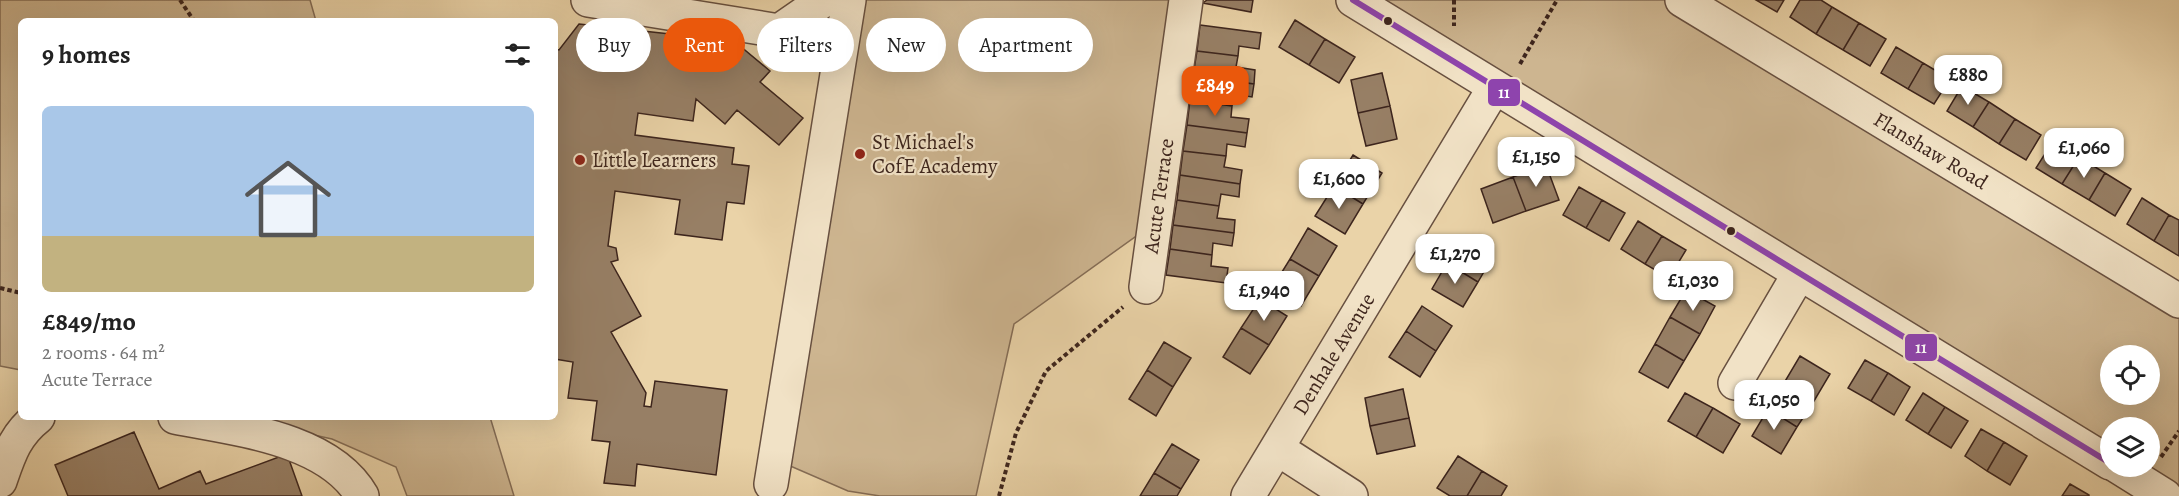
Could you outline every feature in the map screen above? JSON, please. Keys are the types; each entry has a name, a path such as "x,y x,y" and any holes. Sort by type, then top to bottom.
{"street":[{"path":"588,0 779,31 824,0"},
{"path":"771,484 849,0"},
{"name":"Acute Terrace","path":"1146,287 1186,0"},
{"path":"1353,0 2100,457"},
{"name":"Flanshaw Road","path":"1682,0 2179,300"},
{"name":"Denhale Avenue","path":"1248,496 1498,90"},
{"path":"1735,383 1799,274"},
{"path":"0,481 12,445 24,428 34,420"},
{"path":"188,420 277,440 306,449 334,464 362,496"},
{"path":"1278,449 1351,496"},
{"path":"2133,477 2160,495"}],"path":[{"path":"180,0 192,18"},
{"path":"1498,90 1557,0"},
{"path":"999,496 1016,433 1046,371 1146,287"},
{"path":"0,288 18,292"}],"shaded area":[{"path":"0,0 310,0 315,18 18,18 18,369 0,366"},
{"path":"858,0 1174,0 1139,234 1014,324 976,496 880,496 848,491 788,465 847,72 854,72 854,27"},
{"path":"1353,0 1682,0 2179,301 2179,496 2138,477 2160,477 2160,417 2100,417 2100,457"},
{"path":"246,420 491,420 514,496 407,496 396,467 332,439"}],"building":[{"path":"1207,0 1253,0 1251,12 1203,3"},
{"path":"1756,0 1784,0 1777,12"},
{"path":"1800,0 1821,0 1832,7 1816,34 1790,17"},
{"path":"1832,7 1859,23 1843,50 1816,34"},
{"path":"1295,20 1325,39 1309,65 1279,47"},
{"path":"1859,23 1886,39 1870,66 1843,50"},
{"path":"1200,25 1261,33 1259,49 1239,46 1238,56 1197,51"},
{"path":"576,28 576,72 651,72 651,32 663,33 663,72 745,72 745,50 757,60 757,72 769,72 760,82 803,118 779,145 737,110 725,124 696,99 693,121 638,113 635,135 734,148 732,164 749,166 744,204 727,202 722,240 675,234 680,200 615,191 608,246 616,248 618,260 611,262 641,316 611,332 646,393 644,406 651,407 655,381 727,390 716,475 637,464 635,486 604,483 610,442 592,440 597,401 568,398 573,362 558,360 558,50"},
{"path":"1325,39 1355,57 1339,83 1309,65"},
{"path":"1896,47 1923,63 1908,89 1881,73"},
{"path":"1197,51 1238,56 1236,67 1255,70 1254,84 1193,76"},
{"path":"1923,63 1950,79 1934,104 1908,89"},
{"path":"1382,73 1390,106 1358,113 1351,80"},
{"path":"1193,76 1254,84 1252,97 1234,94 1232,106 1190,100"},
{"path":"1962,86 1989,102 1973,127 1947,111"},
{"path":"1190,100 1232,106 1231,117 1249,119 1247,133 1187,125"},
{"path":"1989,102 2015,119 1999,144 1973,127"},
{"path":"1390,106 1397,139 1366,146 1358,113"},
{"path":"2015,119 2041,135 2026,160 1999,144"},
{"path":"1187,125 1247,133 1245,147 1227,144 1226,156 1183,151"},
{"path":"2053,141 2079,157 2062,184 2036,168"},
{"path":"1183,151 1226,156 1224,167 1242,170 1240,184 1180,175"},
{"path":"1353,155 1382,173 1363,204 1334,186"},
{"path":"2079,157 2105,173 2089,200 2062,184"},
{"path":"1546,165 1559,200 1526,211 1513,177"},
{"path":"2105,173 2131,189 2115,216 2089,200"},
{"path":"1180,175 1240,184 1239,197 1221,194 1219,206 1177,200"},
{"path":"1513,177 1526,211 1493,223 1481,189"},
{"path":"1334,186 1363,204 1345,234 1315,216"},
{"path":"1579,187 1602,200 1586,228 1563,215"},
{"path":"2142,198 2169,215 2154,241 2127,224"},
{"path":"1177,200 1219,206 1217,218 1235,220 1234,233 1173,225"},
{"path":"1602,200 1625,213 1609,241 1586,228"},
{"path":"2169,215 2179,220 2179,256 2154,241"},
{"path":"1638,221 1662,236 1645,264 1621,249"},
{"path":"1173,225 1234,233 1232,246 1213,243 1212,255 1170,249"},
{"path":"1308,228 1337,246 1319,276 1290,259"},
{"path":"1662,236 1686,250 1669,278 1645,264"},
{"path":"1462,238 1493,256 1478,282 1447,263"},
{"path":"1170,249 1212,255 1211,266 1228,268 1226,283 1166,275"},
{"path":"1290,259 1319,276 1301,306 1272,288"},
{"path":"1447,263 1478,282 1463,307 1432,289"},
{"path":"1686,290 1715,306 1700,334 1670,317"},
{"path":"1260,299 1287,316 1269,345 1241,328"},
{"path":"1422,306 1452,326 1436,351 1406,331"},
{"path":"1670,317 1700,334 1684,361 1655,344"},
{"path":"1241,328 1269,345 1250,374 1223,357"},
{"path":"1406,331 1436,351 1420,377 1389,357"},
{"path":"1164,342 1191,358 1173,387 1147,370"},
{"path":"1655,344 1684,361 1668,388 1639,372"},
{"path":"1800,356 1830,374 1814,401 1784,383"},
{"path":"1865,360 1888,373 1871,401 1848,388"},
{"path":"1147,370 1173,387 1156,416 1129,399"},
{"path":"1888,373 1910,387 1894,415 1871,401"},
{"path":"1784,383 1814,401 1797,427 1768,409"},
{"path":"1403,389 1409,418 1370,426 1365,398"},
{"path":"1685,393 1713,408 1696,437 1668,421"},
{"path":"1923,393 1945,407 1928,434 1906,420"},
{"path":"1945,407 1968,421 1951,448 1928,434"},
{"path":"1713,408 1740,424 1723,453 1696,437"},
{"path":"1768,409 1797,427 1781,454 1752,436"},
{"path":"1409,418 1415,446 1377,454 1370,426"},
{"path":"1981,429 2004,442 1987,471 1965,456"},
{"path":"134,432 159,489 200,471 206,484 287,454 302,496 68,496 55,465"},
{"path":"2004,442 2027,456 2010,485 1987,471"},
{"path":"1172,444 1199,460 1181,489 1154,473"},
{"path":"1458,456 1482,471 1467,496 1450,496 1437,488"},
{"path":"1482,471 1507,486 1501,496 1467,496"},
{"path":"1154,473 1181,489 1177,496 1140,496"},
{"path":"2070,484 2089,495 2089,496 2062,496"}],"transit line":[{"name":"11","path":"1353,0 2100,457"}],"place":[{"name":"St Michael's CofE Academy","path":"860,154"},
{"name":"Little Learners","path":"580,160"}]}
